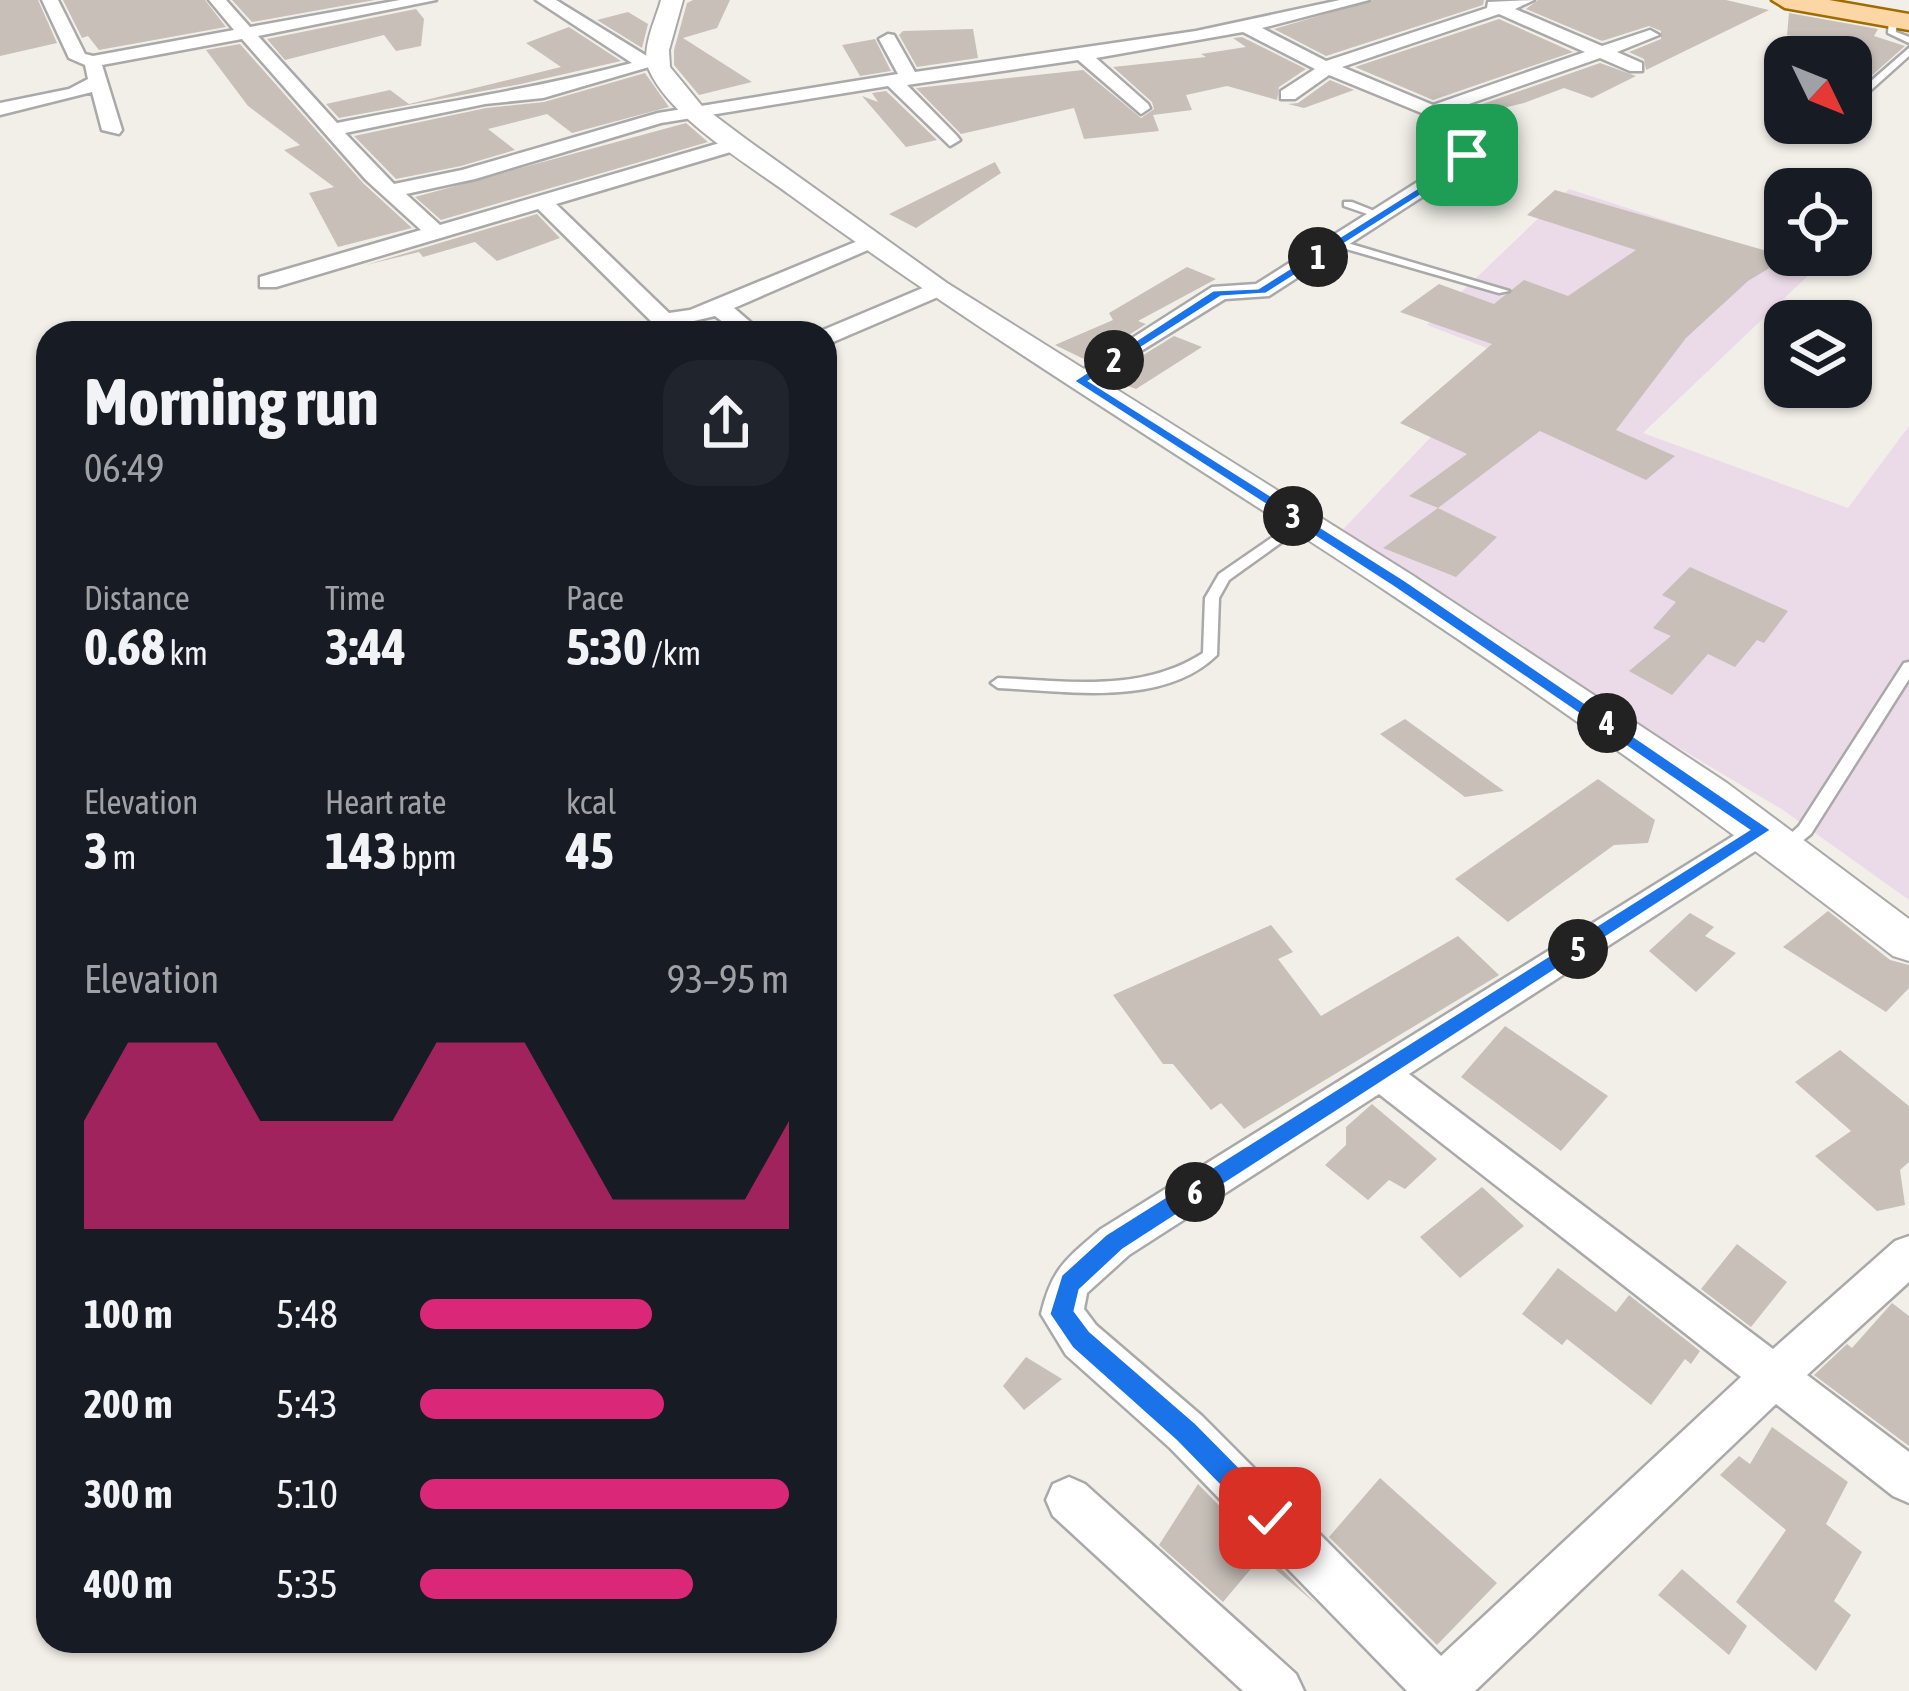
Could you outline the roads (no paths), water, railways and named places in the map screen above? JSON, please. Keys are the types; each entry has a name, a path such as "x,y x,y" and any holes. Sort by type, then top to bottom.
{"main road":[{"path":"1785,0 1903,28"}],"street":[{"path":"50,0 78,58 93,61 356,6 428,0"},
{"path":"217,0 332,130 436,232"},
{"path":"544,0 651,63 694,111 937,290 1302,521 1772,839 1909,943"},
{"path":"651,63 672,0"},
{"path":"390,191 494,170 694,111 1085,57 1248,28 1326,4 1361,0"},
{"path":"1481,0 1636,67"},
{"path":"1288,95 1384,33 1526,0"},
{"path":"1326,4 1384,33"},
{"path":"1248,28 1421,109 1436,110 1602,56 1650,35"},
{"path":"888,39 903,81 950,140"},
{"path":"1085,57 1141,108"},
{"path":"93,61 112,130"},
{"path":"332,130 485,98 543,92 651,63"},
{"path":"0,109 75,93 98,82"},
{"path":"1081,381 1218,293 1258,293 1468,158 1449,141 1436,110"},
{"path":"268,282 737,144"},
{"path":"541,201 664,321"},
{"path":"677,321 872,243"},
{"path":"837,332 937,290"},
{"path":"717,306 736,321"},
{"path":"1772,839 1115,1242 1070,1283 1062,1314 1081,1340 1186,1432 1439,1691 1775,1374 1909,1255"},
{"path":"1382,1075 1909,1480"},
{"path":"1069,1500 1280,1691"}],"lane":[{"path":"1872,85 1909,51"},
{"path":"1348,204 1382,216"},
{"path":"1340,244 1503,291"},
{"path":"998,683 1128,686 1190,672 1210,655 1212,598 1224,578 1302,521"},
{"path":"1772,839 1804,830 1909,667"}]}
